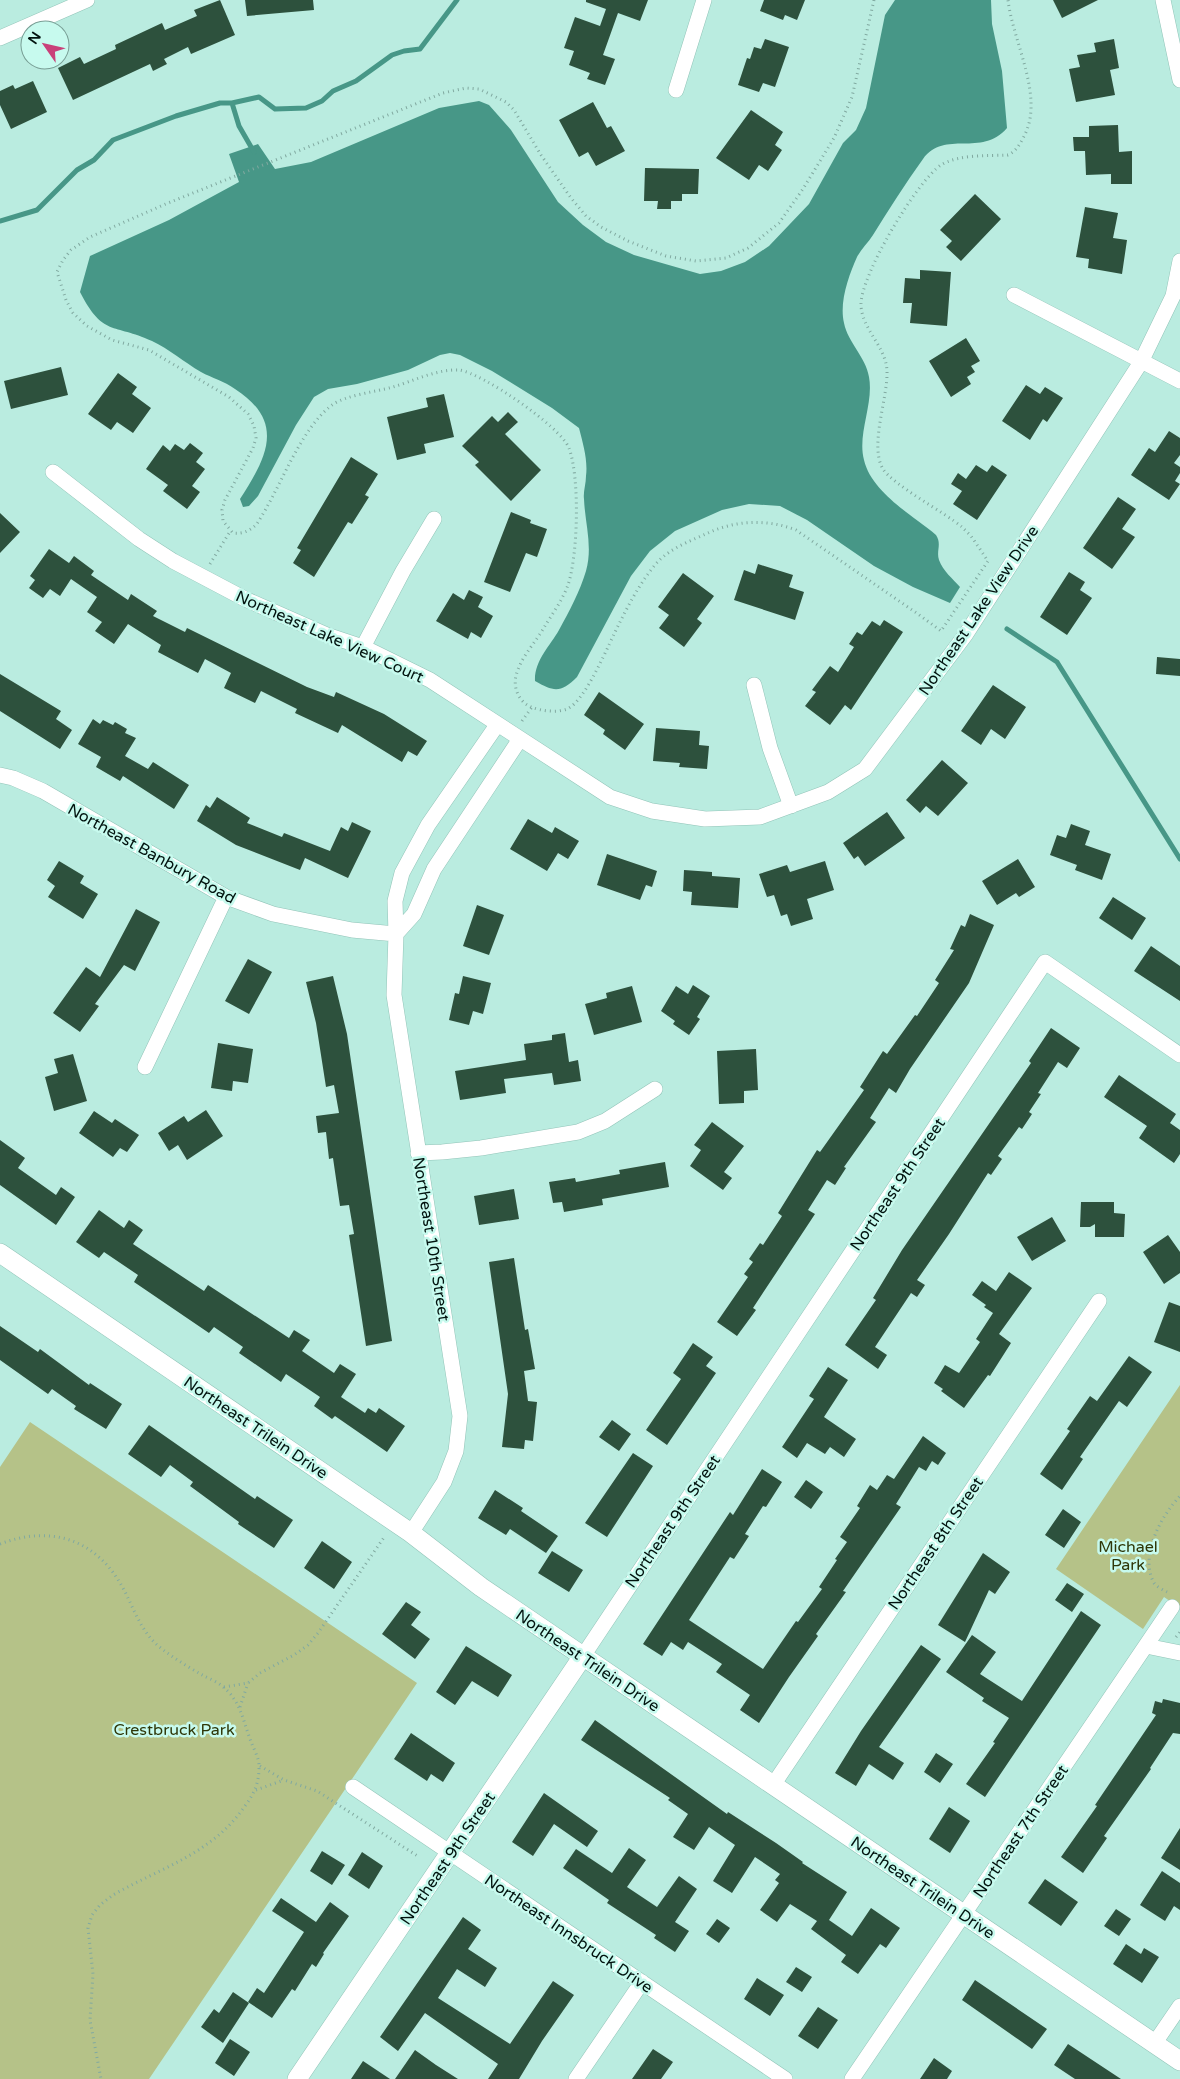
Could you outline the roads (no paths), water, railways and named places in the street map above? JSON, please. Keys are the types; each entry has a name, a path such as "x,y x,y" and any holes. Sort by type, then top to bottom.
{"street":[{"path":"0,38 87,0"},
{"path":"676,90 704,0"},
{"path":"1163,0 1169,33 1179,64 1180,80"},
{"name":"Northeast Lake View Drive","path":"637,806 652,811 705,819 760,817 828,792 865,769 966,634 1141,362 1173,296 1180,261"},
{"path":"1014,295 1180,381"},
{"name":"Northeast Lake View Court","path":"53,472 139,539 202,576 245,599 327,635 362,647 430,680 610,797 637,806"},
{"path":"362,647 403,571 434,519"},
{"path":"754,685 770,748 791,806"},
{"name":"Northeast 10th Street","path":"411,1533 444,1482 456,1451 460,1416 394,995 395,901 402,873 428,825 497,725"},
{"path":"396,934 414,914 434,869 520,739"},
{"name":"Northeast Banbury Road","path":"0,774 43,791 226,897 273,914 352,930 396,934"},
{"path":"144,1066 226,897"},
{"name":"Northeast 9th Street","path":"297,2079 583,1656 1045,962 1180,1055"},
{"path":"418,1153 481,1148 578,1132 605,1122 655,1089"},
{"name":"Northeast Trilein Drive","path":"0,1253 411,1533 481,1587 1180,2061"},
{"name":"Northeast 8th Street","path":"773,1785 1099,1301"},
{"name":"Northeast 7th Street","path":"852,2079 1146,1646 1173,1602"},
{"path":"1146,1646 1180,1653"},
{"name":"Northeast Innsbruck Drive","path":"353,1786 785,2079"},
{"path":"576,2079 642,1982"},
{"path":"1154,2044 1180,2006"}],"waterway":[{"path":"0,221 37,210 77,170 94,160 113,140 176,116 220,103 232,103 259,97 275,109 306,108 322,101 333,91 356,81 392,55 420,49 457,0"},
{"path":"232,103 239,126 254,152"},
{"path":"1007,629 1057,662 1180,859"}],"park label":[{"name":"Michael Park","path":"1128,1555"},
{"name":"Crestbruck Park","path":"174,1729"}]}
